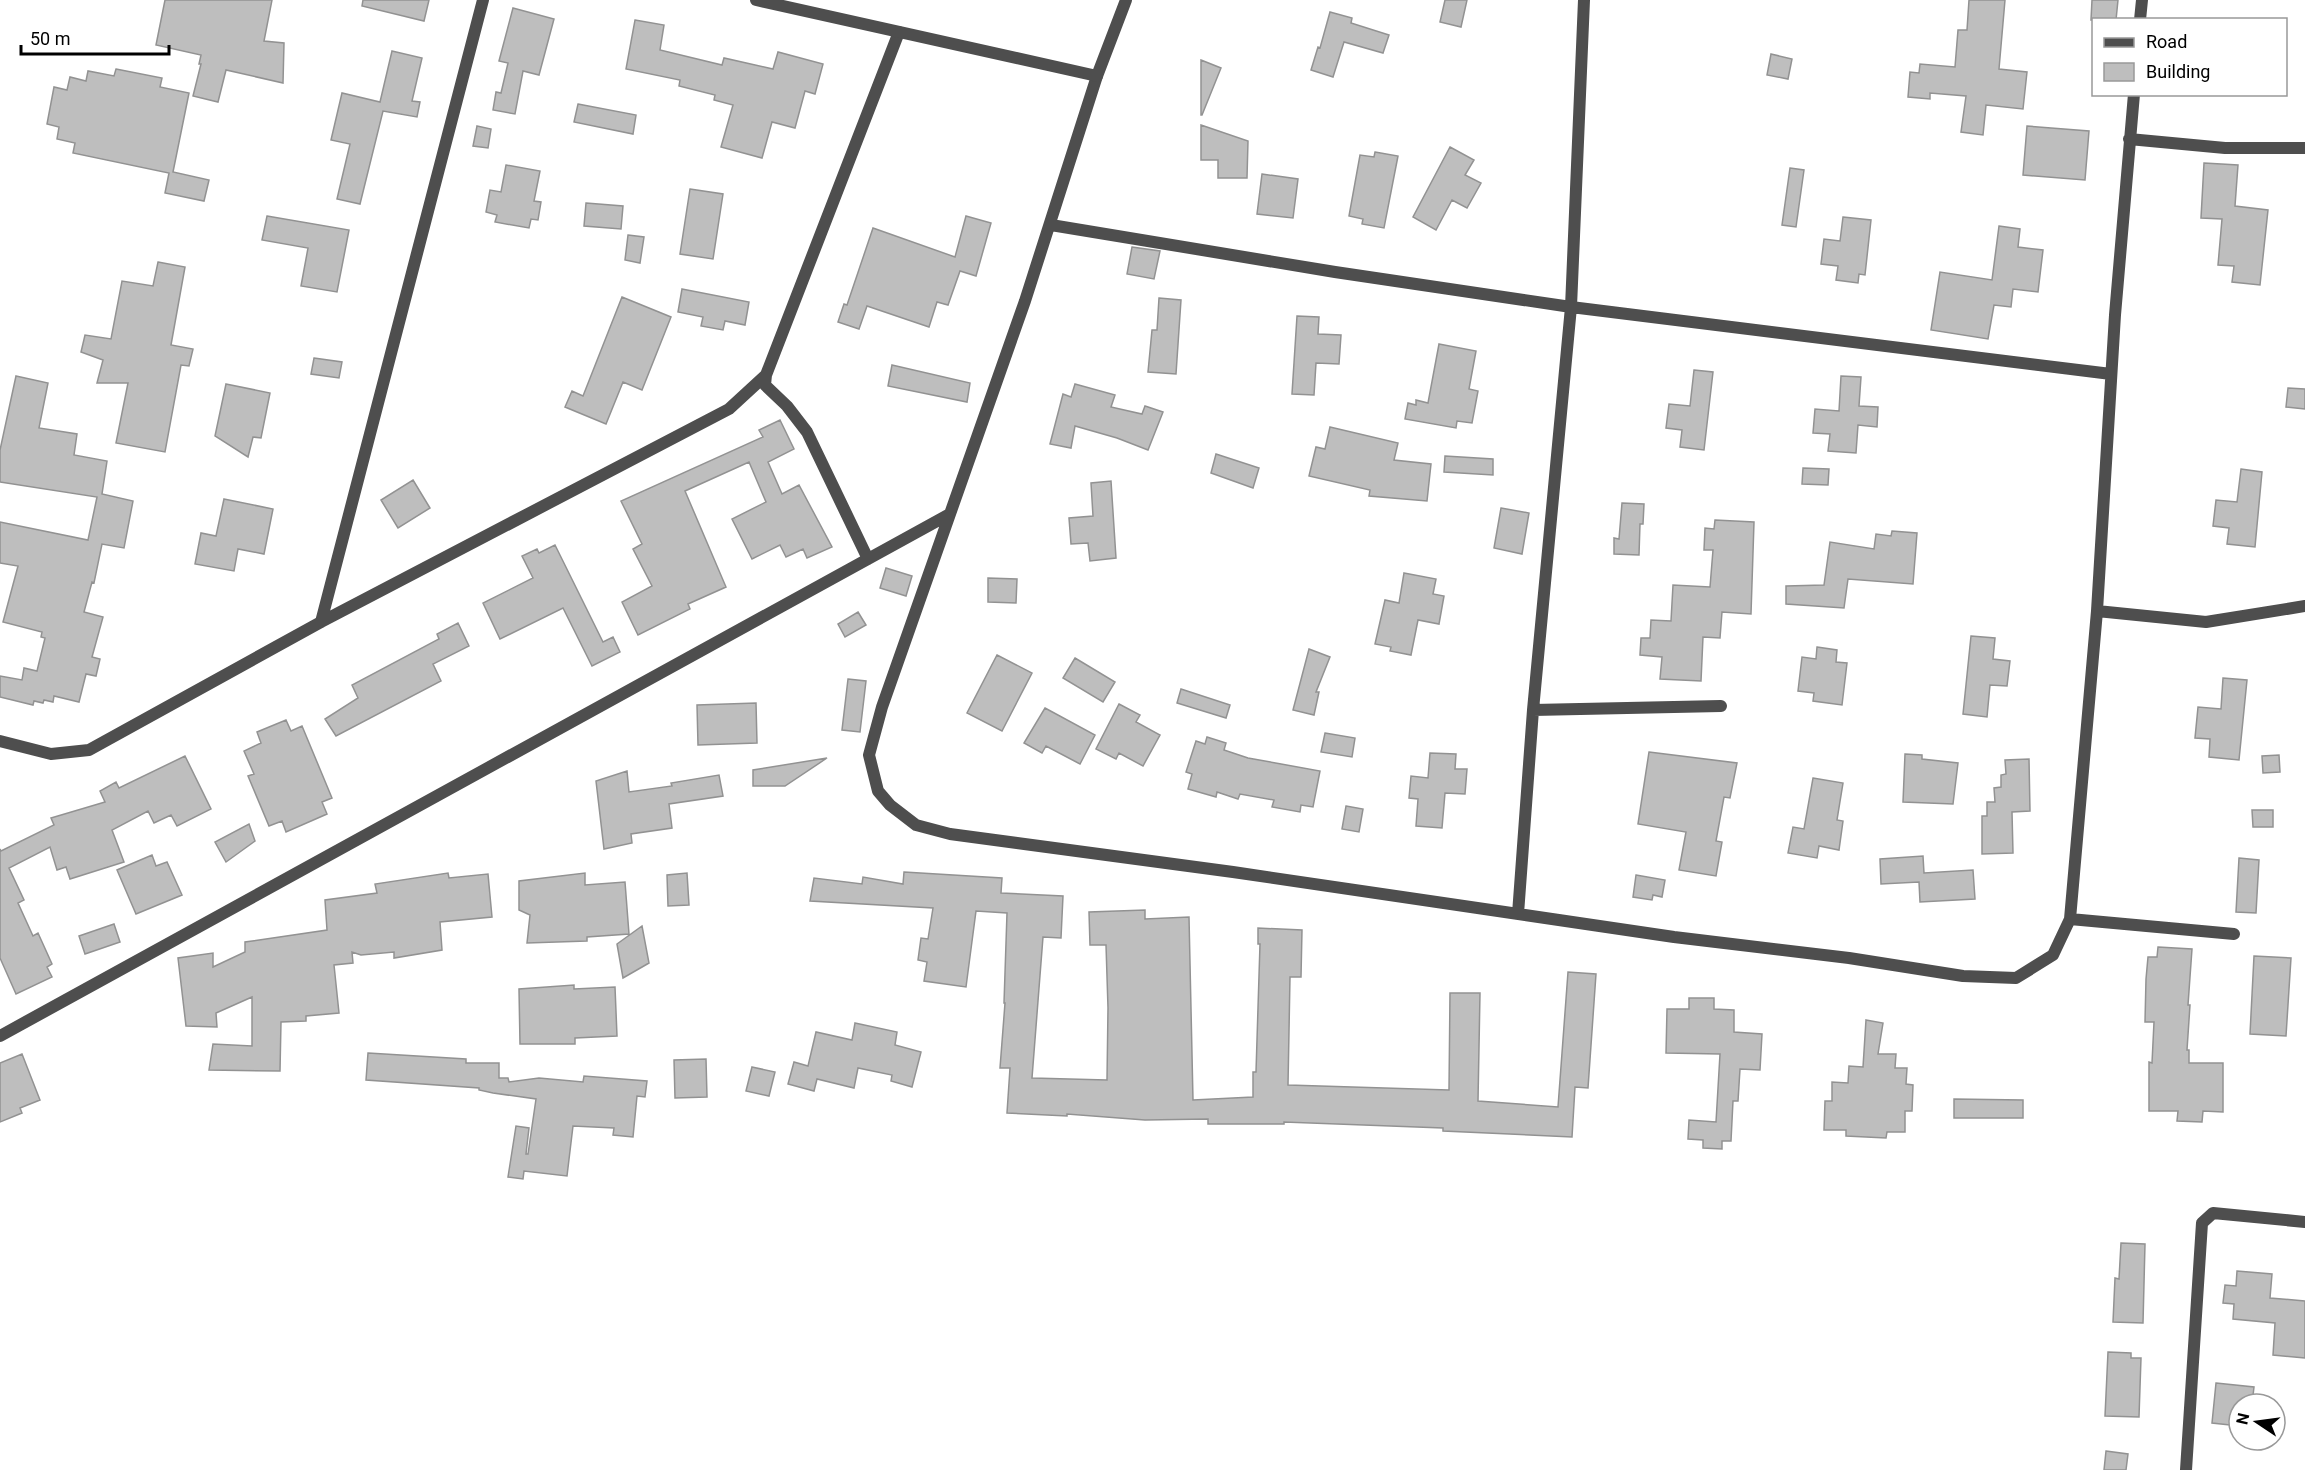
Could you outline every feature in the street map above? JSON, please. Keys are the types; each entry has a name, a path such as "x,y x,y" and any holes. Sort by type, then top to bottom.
{"street":[{"path":"321,622 483,0"},
{"path":"756,0 1097,76"},
{"path":"1126,0 1097,76 1051,225 882,707 869,755 879,790 890,805 916,825 950,834 1233,872 1674,937 1849,958 1963,976 2016,978 2053,955 2070,919 2097,611 2111,374 2133,96"},
{"path":"1518,914 1533,710 1571,307 1584,0"},
{"path":"2140,18 2142,0"},
{"path":"868,559 807,432 787,406 765,385 766,375 899,32"},
{"path":"2129,140 2225,148 2305,148"},
{"path":"1051,225 1324,270 1571,307 2111,374"},
{"path":"0,741 51,754 89,750 321,622 729,410 766,375"},
{"path":"0,1036 948,516"},
{"path":"2097,611 2206,622 2305,606"},
{"path":"1533,710 1720,706"},
{"path":"2070,919 2234,934"},
{"path":"2186,1470 2202,1223 2214,1214 2305,1222"}],"building":[{"path":"165,0 272,0 264,41 284,43 283,83 226,70 218,102 193,96 201,55 156,45"},
{"path":"363,0 429,0 424,21 362,6"},
{"path":"1445,0 1467,0 1461,27 1440,22"},
{"path":"1969,0 2005,0 1999,69 2027,72 2023,109 1986,105 1983,135 1961,132 1966,96 1930,93 1930,99 1908,97 1910,72 1919,73 1920,64 1955,67 1958,30 1967,30"},
{"path":"2092,0 2118,0 2116,18 2092,18 2091,20"},
{"path":"513,8 554,19 539,75 523,71 515,114 493,110 496,92 501,93 508,63 499,61"},
{"path":"1330,12 1352,18 1351,23 1389,35 1383,53 1344,42 1333,77 1311,70"},
{"path":"635,20 664,25 660,50 722,65 724,58 773,69 778,52 823,64 815,94 805,91 795,128 772,122 762,158 721,147 733,105 714,100 715,95 679,86 680,80 626,69"},
{"path":"392,51 422,58 412,101 420,102 417,117 383,111 360,204 337,199 350,144 331,140 342,93 380,102"},
{"path":"1771,54 1792,59 1788,79 1767,75"},
{"path":"1201,60 1221,68 1202,115 1201,115"},
{"path":"116,69 162,78 160,87 189,93 173,172 209,180 204,201 165,193 169,173 73,153 75,143 57,139 59,127 47,124 54,87 67,90 70,77 86,81 88,71 114,76"},
{"path":"578,104 636,115 633,134 574,122"},
{"path":"1201,125 1248,141 1247,178 1218,178 1218,160 1201,160"},
{"path":"477,126 491,129 488,148 473,146"},
{"path":"2027,126 2089,131 2085,180 2023,175"},
{"path":"1450,147 1474,160 1465,175 1481,183 1467,208 1452,200 1436,230 1413,217"},
{"path":"1375,152 1398,156 1384,228 1362,224 1363,219 1349,216 1360,155 1374,157"},
{"path":"2204,163 2238,165 2235,206 2268,210 2260,285 2232,282 2234,266 2218,265 2222,219 2201,218"},
{"path":"506,165 540,171 534,201 541,202 538,220 531,219 529,228 495,222 497,215 486,212 490,190 501,192"},
{"path":"1790,168 1804,170 1796,227 1782,225"},
{"path":"1262,174 1298,179 1293,218 1257,214"},
{"path":"690,189 723,194 713,259 680,254"},
{"path":"586,203 623,206 621,229 584,226"},
{"path":"267,216 349,230 337,292 301,286 308,248 262,240"},
{"path":"966,216 991,223 976,276 960,271 948,305 937,302 929,327 867,306 859,329 838,322 844,304 847,305 873,228 955,257"},
{"path":"1843,217 1871,220 1865,275 1859,274 1858,283 1836,280 1838,266 1821,264 1824,239 1840,241"},
{"path":"1999,226 2020,229 2018,247 2043,250 2038,292 2013,289 2011,307 1994,305 1988,339 1931,330 1940,272 1992,280"},
{"path":"628,235 644,237 640,263 625,260"},
{"path":"1132,247 1160,251 1154,279 1127,274"},
{"path":"158,262 185,267 171,345 193,349 189,366 181,365 165,452 116,443 128,383 97,383 103,360 81,352 85,335 111,339 122,281 153,286"},
{"path":"682,289 749,302 745,325 725,321 723,330 701,326 703,317 678,312"},
{"path":"622,297 671,317 642,390 623,382 606,424 565,407 572,391 583,396"},
{"path":"1159,298 1181,300 1176,374 1148,372 1152,330 1157,330"},
{"path":"1297,316 1319,317 1318,334 1341,335 1339,364 1316,363 1314,395 1292,394"},
{"path":"1439,344 1476,351 1469,389 1478,391 1472,423 1457,421 1456,428 1405,419 1408,403 1416,405 1416,400 1428,403"},
{"path":"314,358 342,362 339,378 311,374"},
{"path":"892,365 970,383 967,402 888,386"},
{"path":"1694,370 1713,372 1704,450 1680,447 1682,430 1666,428 1669,404 1690,406"},
{"path":"16,376 48,383 39,428 77,434 74,455 107,461 102,494 133,501 124,548 102,544 94,583 92,582 84,612 103,617 92,657 100,659 96,676 86,674 79,702 54,696 53,702 34,701 33,705 0,697 0,676 22,680 24,668 37,671 45,638 41,637 42,632 3,622 18,566 0,563 0,522 88,540 97,497 0,482 0,450"},
{"path":"1841,376 1861,377 1859,406 1878,407 1877,427 1858,425 1856,453 1828,451 1830,434 1813,433 1815,409 1839,411"},
{"path":"226,384 270,393 261,438 253,437 248,457 215,436"},
{"path":"1075,384 1115,395 1111,407 1142,414 1145,406 1163,412 1148,450 1075,426 1071,448 1050,444 1063,394 1071,397"},
{"path":"2288,388 2305,389 2305,409 2286,407"},
{"path":"780,420 794,449 768,462 782,494 799,485 832,547 807,558 803,549 786,557 780,545 752,559 732,519 766,502 749,462 685,491 726,587 688,604 690,609 638,635 622,602 652,586 633,549 642,544 621,501 763,437 759,430"},
{"path":"1330,427 1398,443 1394,460 1431,464 1427,501 1369,496 1370,490 1309,476 1316,447 1325,449"},
{"path":"1216,454 1259,468 1253,488 1211,473"},
{"path":"1445,456 1493,459 1493,475 1444,472"},
{"path":"1803,468 1829,469 1828,485 1802,484"},
{"path":"2241,469 2262,472 2255,547 2227,544 2229,528 2213,526 2216,500 2237,502"},
{"path":"413,480 430,508 398,528 381,500"},
{"path":"1111,481 1116,558 1090,561 1088,543 1071,544 1069,518 1093,516 1091,483"},
{"path":"224,499 273,509 264,554 238,549 234,571 195,564 201,533 216,536"},
{"path":"1622,503 1644,504 1643,524 1640,524 1639,555 1614,554 1614,538 1619,539"},
{"path":"1501,508 1529,513 1522,554 1494,548"},
{"path":"1715,520 1754,522 1751,614 1722,612 1720,638 1703,637 1701,681 1660,679 1662,657 1640,655 1641,638 1650,638 1651,620 1671,621 1673,585 1710,587 1713,550 1704,550 1705,528 1714,529"},
{"path":"1892,531 1917,533 1913,584 1848,579 1844,608 1786,604 1786,586 1824,585 1830,542 1874,549 1876,534 1891,536"},
{"path":"555,545 603,642 613,637 620,652 592,666 563,608 500,639 483,603 533,578 522,556 537,549 539,553"},
{"path":"886,568 912,576 906,596 880,588"},
{"path":"1404,573 1436,579 1433,594 1444,596 1439,624 1418,620 1411,655 1390,651 1391,647 1375,644 1385,600 1399,603"},
{"path":"988,578 1017,579 1016,603 988,602"},
{"path":"858,612 866,625 845,637 838,624"},
{"path":"458,623 469,646 433,664 441,681 336,736 325,719 358,698 352,685 439,639 437,634"},
{"path":"1971,636 1995,638 1993,659 2010,661 2007,686 1990,685 1987,717 1963,714"},
{"path":"1817,647 1837,650 1836,662 1847,663 1842,705 1813,701 1814,693 1798,691 1802,657 1816,659"},
{"path":"1309,649 1330,657 1316,692 1319,692 1314,715 1293,710"},
{"path":"997,655 1032,673 1002,731 967,713"},
{"path":"1075,658 1115,682 1103,702 1063,678"},
{"path":"2223,678 2247,680 2239,760 2209,757 2210,739 2195,738 2198,707 2221,709"},
{"path":"848,679 866,681 860,732 842,730"},
{"path":"1181,689 1230,705 1226,718 1177,703"},
{"path":"756,703 757,743 698,745 697,705"},
{"path":"1119,704 1140,715 1136,722 1160,735 1143,766 1119,753 1116,759 1096,749"},
{"path":"1045,708 1095,735 1080,764 1046,746 1042,753 1024,743"},
{"path":"286,720 291,731 302,726 332,798 322,802 327,814 286,832 282,821 269,826 248,776 254,774 244,751 261,743 257,732"},
{"path":"1325,733 1355,738 1352,757 1321,752"},
{"path":"1207,737 1226,743 1224,750 1248,758 1320,771 1313,807 1301,805 1300,812 1272,807 1274,800 1240,794 1238,799 1217,792 1216,797 1188,789 1192,774 1186,772 1196,741 1205,744"},
{"path":"1649,752 1737,763 1730,798 1724,797 1716,841 1722,842 1716,876 1679,870 1686,832 1638,824"},
{"path":"1430,753 1456,754 1455,769 1467,769 1465,794 1445,793 1442,828 1416,826 1418,799 1409,798 1411,776 1428,778"},
{"path":"1905,754 1922,755 1922,759 1958,763 1953,804 1903,802"},
{"path":"2279,755 2280,772 2263,773 2262,756"},
{"path":"185,756 211,809 177,826 171,815 154,823 148,811 112,830 124,862 70,879 66,867 57,870 50,847 9,868 24,900 18,903 33,936 38,933 52,964 47,967 52,977 16,994 0,958 0,849 1,851 54,825 51,818 105,802 100,791 116,782 119,788"},
{"path":"827,758 785,786 753,786 753,770"},
{"path":"2029,759 2030,811 2012,812 2013,853 1982,854 1982,816 1987,816 1987,802 1995,802 1994,788 2001,787 2001,775 2006,774 2005,760"},
{"path":"627,771 629,792 672,786 671,783 719,775 723,796 669,804 672,828 631,834 632,843 604,849 596,781"},
{"path":"1813,778 1843,783 1837,820 1843,821 1839,850 1819,846 1817,858 1788,853 1793,827 1804,829"},
{"path":"1346,806 1363,809 1359,832 1342,829"},
{"path":"2252,810 2273,810 2273,827 2253,827"},
{"path":"249,824 255,841 226,862 215,842"},
{"path":"152,855 156,866 167,862 182,895 136,914 117,870"},
{"path":"1923,856 1924,873 1973,870 1975,899 1920,902 1919,882 1881,884 1880,859"},
{"path":"2239,858 2259,860 2256,913 2236,912"},
{"path":"904,872 1002,878 1001,893 1063,896 1061,938 1043,937 1032,1078 1107,1080 1106,945 1090,945 1089,912 1145,910 1145,919 1189,917 1193,1100 1253,1097 1253,1072 1256,1072 1260,944 1258,944 1258,928 1302,930 1301,977 1290,977 1288,1085 1449,1090 1450,993 1480,993 1478,1101 1558,1107 1568,972 1596,974 1588,1088 1575,1087 1572,1137 1443,1131 1443,1128 1284,1122 1284,1124 1208,1124 1208,1119 1145,1120 1067,1114 1067,1116 1007,1113 1010,1068 1000,1068 1005,1003 1007,913 976,911 966,987 924,981 927,962 918,960 921,938 928,939 933,908 810,901 814,878 862,884 863,877 903,884"},
{"path":"448,873 449,878 488,874 492,917 440,922 442,950 394,958 394,952 361,955 352,952 353,963 334,965 339,1013 306,1016 306,1021 281,1022 280,1071 209,1070 213,1044 252,1046 252,997 216,1013 217,1027 186,1026 178,958 213,953 213,967 245,952 245,942 327,930 325,900 377,893 375,884"},
{"path":"585,873 585,885 625,882 629,934 587,937 587,941 527,943 530,915 519,910 519,881"},
{"path":"687,873 689,905 668,906 667,875"},
{"path":"1636,875 1665,880 1662,897 1653,895 1652,900 1633,897"},
{"path":"114,924 120,942 85,954 79,936"},
{"path":"642,926 649,963 623,978 617,944"},
{"path":"2158,947 2192,949 2188,1005 2190,1005 2187,1050 2189,1050 2189,1063 2223,1063 2223,1112 2203,1111 2202,1122 2177,1121 2178,1111 2149,1111 2149,1062 2152,1063 2154,1022 2145,1022 2146,979 2148,957 2157,957"},
{"path":"2254,956 2291,958 2286,1036 2250,1034"},
{"path":"574,985 574,989 615,987 617,1036 575,1038 575,1044 520,1044 519,989"},
{"path":"1689,998 1714,998 1714,1009 1734,1010 1734,1032 1762,1034 1760,1070 1740,1069 1738,1101 1733,1101 1731,1141 1722,1141 1722,1149 1703,1148 1703,1140 1688,1139 1689,1120 1716,1122 1720,1054 1666,1053 1667,1009 1689,1009"},
{"path":"1866,1020 1883,1023 1878,1054 1896,1054 1895,1068 1907,1068 1906,1084 1913,1085 1912,1111 1905,1111 1905,1132 1887,1132 1886,1138 1846,1136 1846,1130 1824,1130 1825,1101 1832,1101 1832,1082 1848,1083 1849,1066 1863,1067"},
{"path":"855,1023 897,1032 895,1045 921,1052 912,1087 891,1081 892,1075 858,1068 854,1088 817,1079 814,1091 788,1084 794,1062 808,1066 816,1032 852,1040"},
{"path":"368,1053 466,1059 466,1063 499,1063 499,1078 508,1078 509,1082 539,1078 583,1082 584,1076 647,1081 645,1097 637,1096 633,1137 613,1135 614,1128 573,1126 567,1176 524,1171 523,1179 508,1177 516,1126 529,1128 526,1154 528,1154 536,1099 493,1093 479,1090 479,1088 366,1080"},
{"path":"22,1054 40,1100 20,1108 22,1113 0,1122 0,1063"},
{"path":"706,1059 707,1097 675,1098 674,1060"},
{"path":"752,1067 775,1072 769,1096 746,1091"},
{"path":"1954,1099 2023,1100 2023,1118 1954,1118"},
{"path":"2121,1243 2145,1244 2143,1323 2113,1322 2115,1278 2119,1279"},
{"path":"2237,1271 2272,1274 2270,1298 2305,1301 2305,1358 2273,1355 2275,1323 2233,1319 2234,1304 2223,1303 2225,1285 2236,1286"},
{"path":"2108,1352 2131,1353 2131,1358 2141,1358 2139,1417 2105,1416"},
{"path":"2216,1383 2254,1387 2253,1392 2227,1392 2227,1425 2212,1423"},
{"path":"2106,1451 2128,1454 2126,1470 2104,1470"}]}
